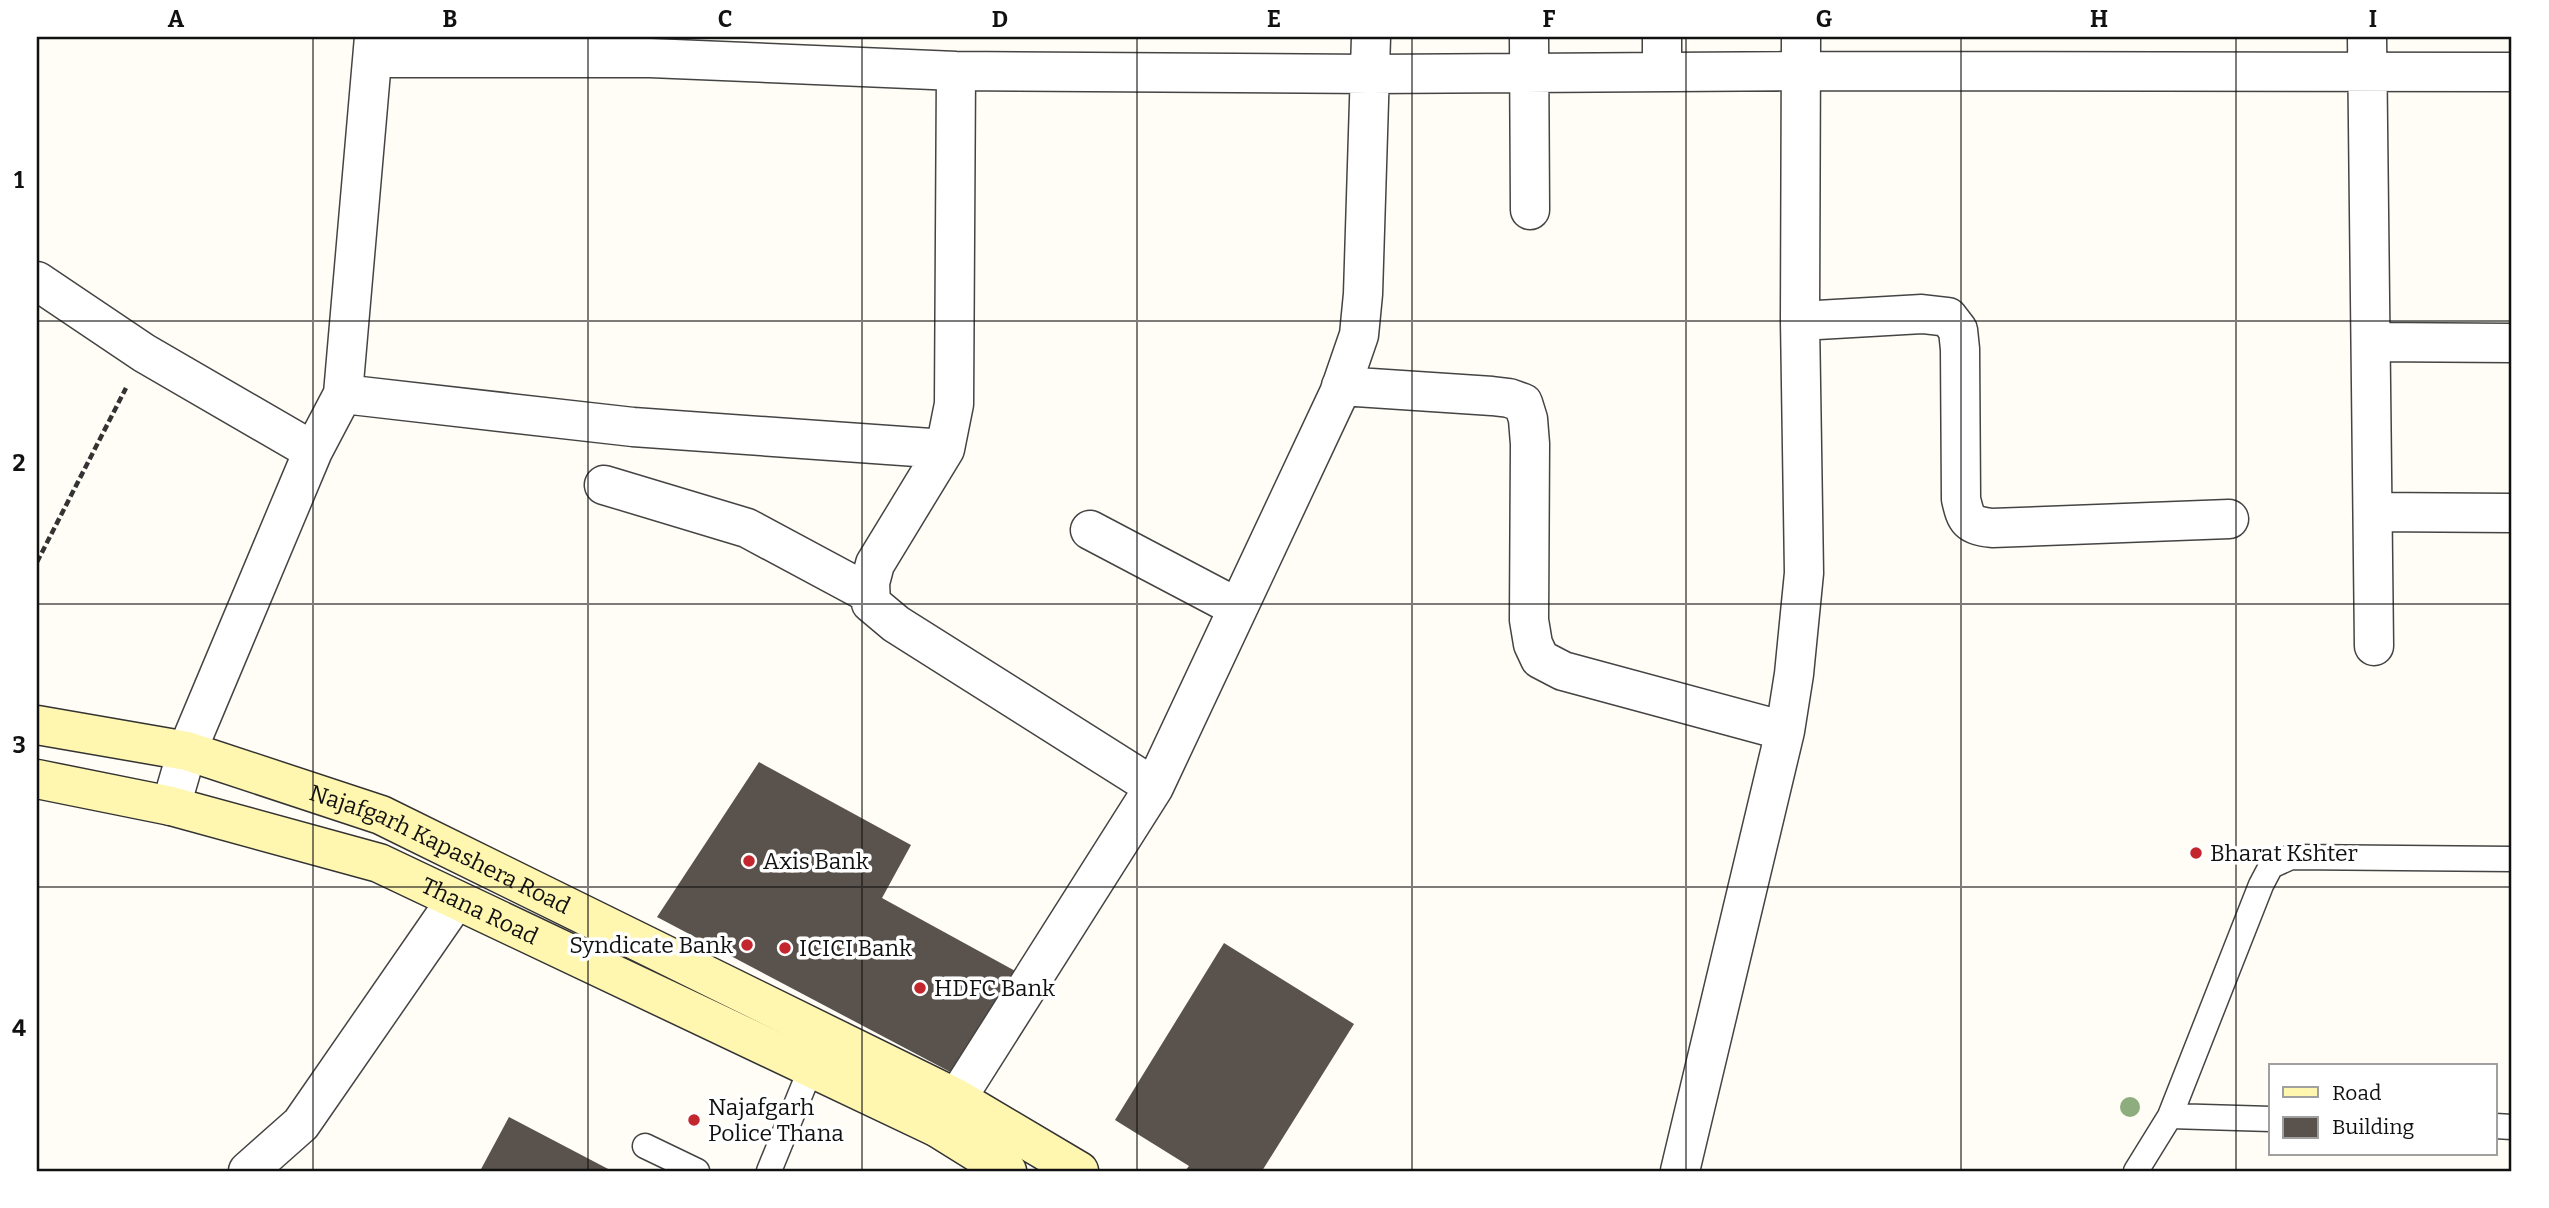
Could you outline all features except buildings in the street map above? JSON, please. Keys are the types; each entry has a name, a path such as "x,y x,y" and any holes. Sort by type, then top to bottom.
{"main road":[{"name":"Najafgarh Kapashera Road","path":"37,725 187,751 381,814 947,1113 1079,1171"},
{"name":"Thana Road","path":"37,779 171,806 379,863 811,1068 947,1113 968,1161 1007,1171"}],"street":[{"path":"947,1113 1154,787 1341,386 1359,335 1363,294 1371,37"},
{"path":"171,806 187,751 313,452 343,394 374,47 956,71 1371,74 1529,55 2367,54 2512,72"},
{"path":"1680,1171 1785,732 1794,674 1804,573 1800,321 1801,54"},
{"path":"2367,54 2374,646"},
{"path":"1529,55 1530,210"},
{"path":"956,71 952,427 945,449 875,564 870,583 871,603 896,624 1154,787"},
{"path":"37,281 144,353 313,452"},
{"path":"1800,321 1922,314 1948,317 1958,330 1960,349 1961,499 1965,517 1976,526 1992,528 2229,520"},
{"path":"2371,342 2512,343"},
{"path":"1341,386 1492,396 1522,403 1528,419 1530,444 1529,620 1533,644 1540,659 1563,671 1785,732"},
{"path":"343,394 633,427 945,449"},
{"path":"604,485 747,528 870,594"},
{"path":"2373,512 2512,513"},
{"path":"1090,530 1238,608"},
{"path":"248,1171 300,1124 456,900"}],"lane":[{"path":"2136,1171 2170,1116 2261,884 2271,866 2291,857 2512,859"},
{"path":"769,1171 811,1068"},
{"path":"2170,1116 2269,1119"},
{"path":"645,1146 697,1171"}],"path":[{"path":"37,562 144,353"}],"place":[{"name":"Bharat Kshter","path":"2196,853"},
{"name":"Axis Bank","path":"749,861"},
{"name":"Syndicate Bank","path":"747,945"},
{"name":"ICICI Bank","path":"785,948"},
{"name":"HDFC Bank","path":"920,988"},
{"name":"Najafgarh Police Thana","path":"694,1120"}]}
